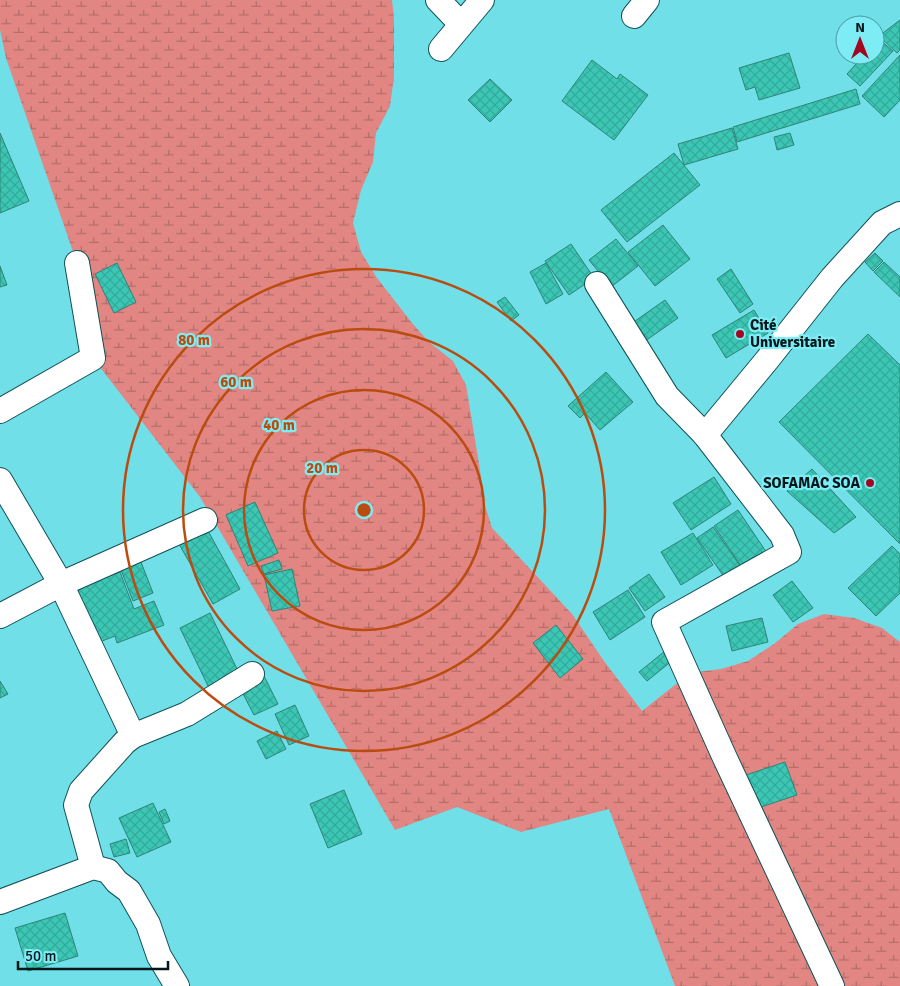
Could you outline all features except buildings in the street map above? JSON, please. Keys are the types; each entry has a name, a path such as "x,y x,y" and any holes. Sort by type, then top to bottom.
{"street":[{"path":"438,0 461,24"},
{"path":"441,49 482,0"},
{"path":"705,435 768,360 832,278 882,223 900,214"},
{"path":"0,412 93,358 77,263"},
{"path":"597,284 667,396 705,435 782,535 788,552 664,622 724,756 832,986"},
{"path":"0,480 61,584 133,736"},
{"path":"0,616 61,584 205,520"},
{"path":"93,867 76,805 80,791 125,742 133,736 187,714 252,674"},
{"path":"0,902 93,867 108,871 117,882 129,891 148,924 160,956 177,986"}],"green space":[{"path":"0,0 392,0 394,19 394,77 390,106 376,133 373,162 361,190 353,223 361,252 377,278 429,342 453,361 466,385 483,499 492,528 572,614 604,661 642,711 690,673 721,669 748,661 774,644 798,624 824,614 854,618 882,628 900,642 900,986 675,986 609,809 521,832 457,807 395,830 200,497 93,358 77,263 6,58 0,30"}],"place":[{"name":"Cité Universitaire","path":"740,334"},
{"name":"SOFAMAC SOA","path":"870,483"}]}
